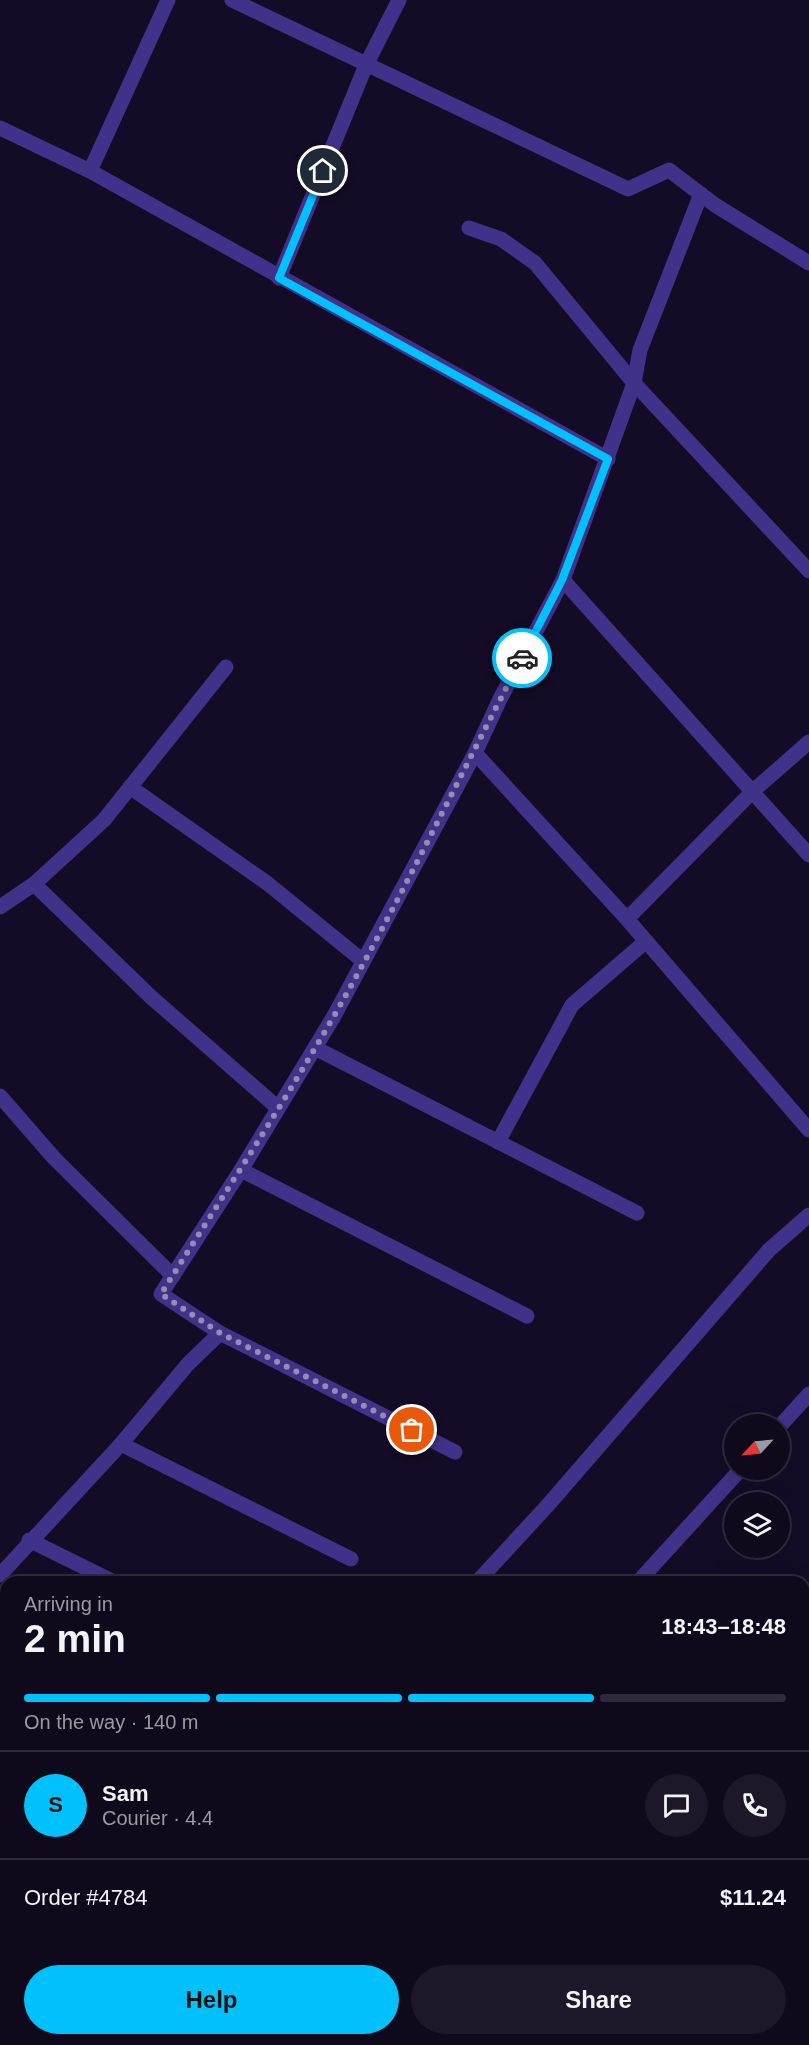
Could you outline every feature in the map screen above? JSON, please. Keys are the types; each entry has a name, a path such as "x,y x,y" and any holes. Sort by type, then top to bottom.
{"street":[{"path":"90,171 168,0"},
{"path":"232,0 628,189 669,170 701,194 809,263"},
{"path":"279,278 366,65 399,0"},
{"path":"0,129 90,171 608,459"},
{"path":"455,1452 220,1333 161,1294 241,1170 315,1048 475,753 500,699 562,580 634,383 640,350 701,194"},
{"path":"469,228 501,239 535,263 634,383 809,571"},
{"path":"562,580 809,855"},
{"path":"0,908 34,884 104,820 226,667"},
{"path":"627,919 753,791 809,742"},
{"path":"475,753 627,919 809,1130"},
{"path":"130,787 267,883 363,961"},
{"path":"34,884 151,997 278,1108"},
{"path":"498,1142 572,1005 645,942"},
{"path":"315,1048 637,1213"},
{"path":"0,1096 54,1158 172,1276"},
{"path":"241,1170 527,1316"},
{"path":"483,1576 556,1497 769,1250 809,1215"},
{"path":"0,1575 121,1444 188,1364 220,1333"},
{"path":"790,1415 809,1394"},
{"path":"121,1444 351,1559"},
{"path":"643,1576 731,1480"},
{"path":"30,1540 102,1576"}],"way so far":[{"path":"412,1430 220,1333 161,1294 241,1170 334,1016 475,753 522,658"}],"route":[{"path":"323,171 279,278 608,459 562,580 522,658"}]}
